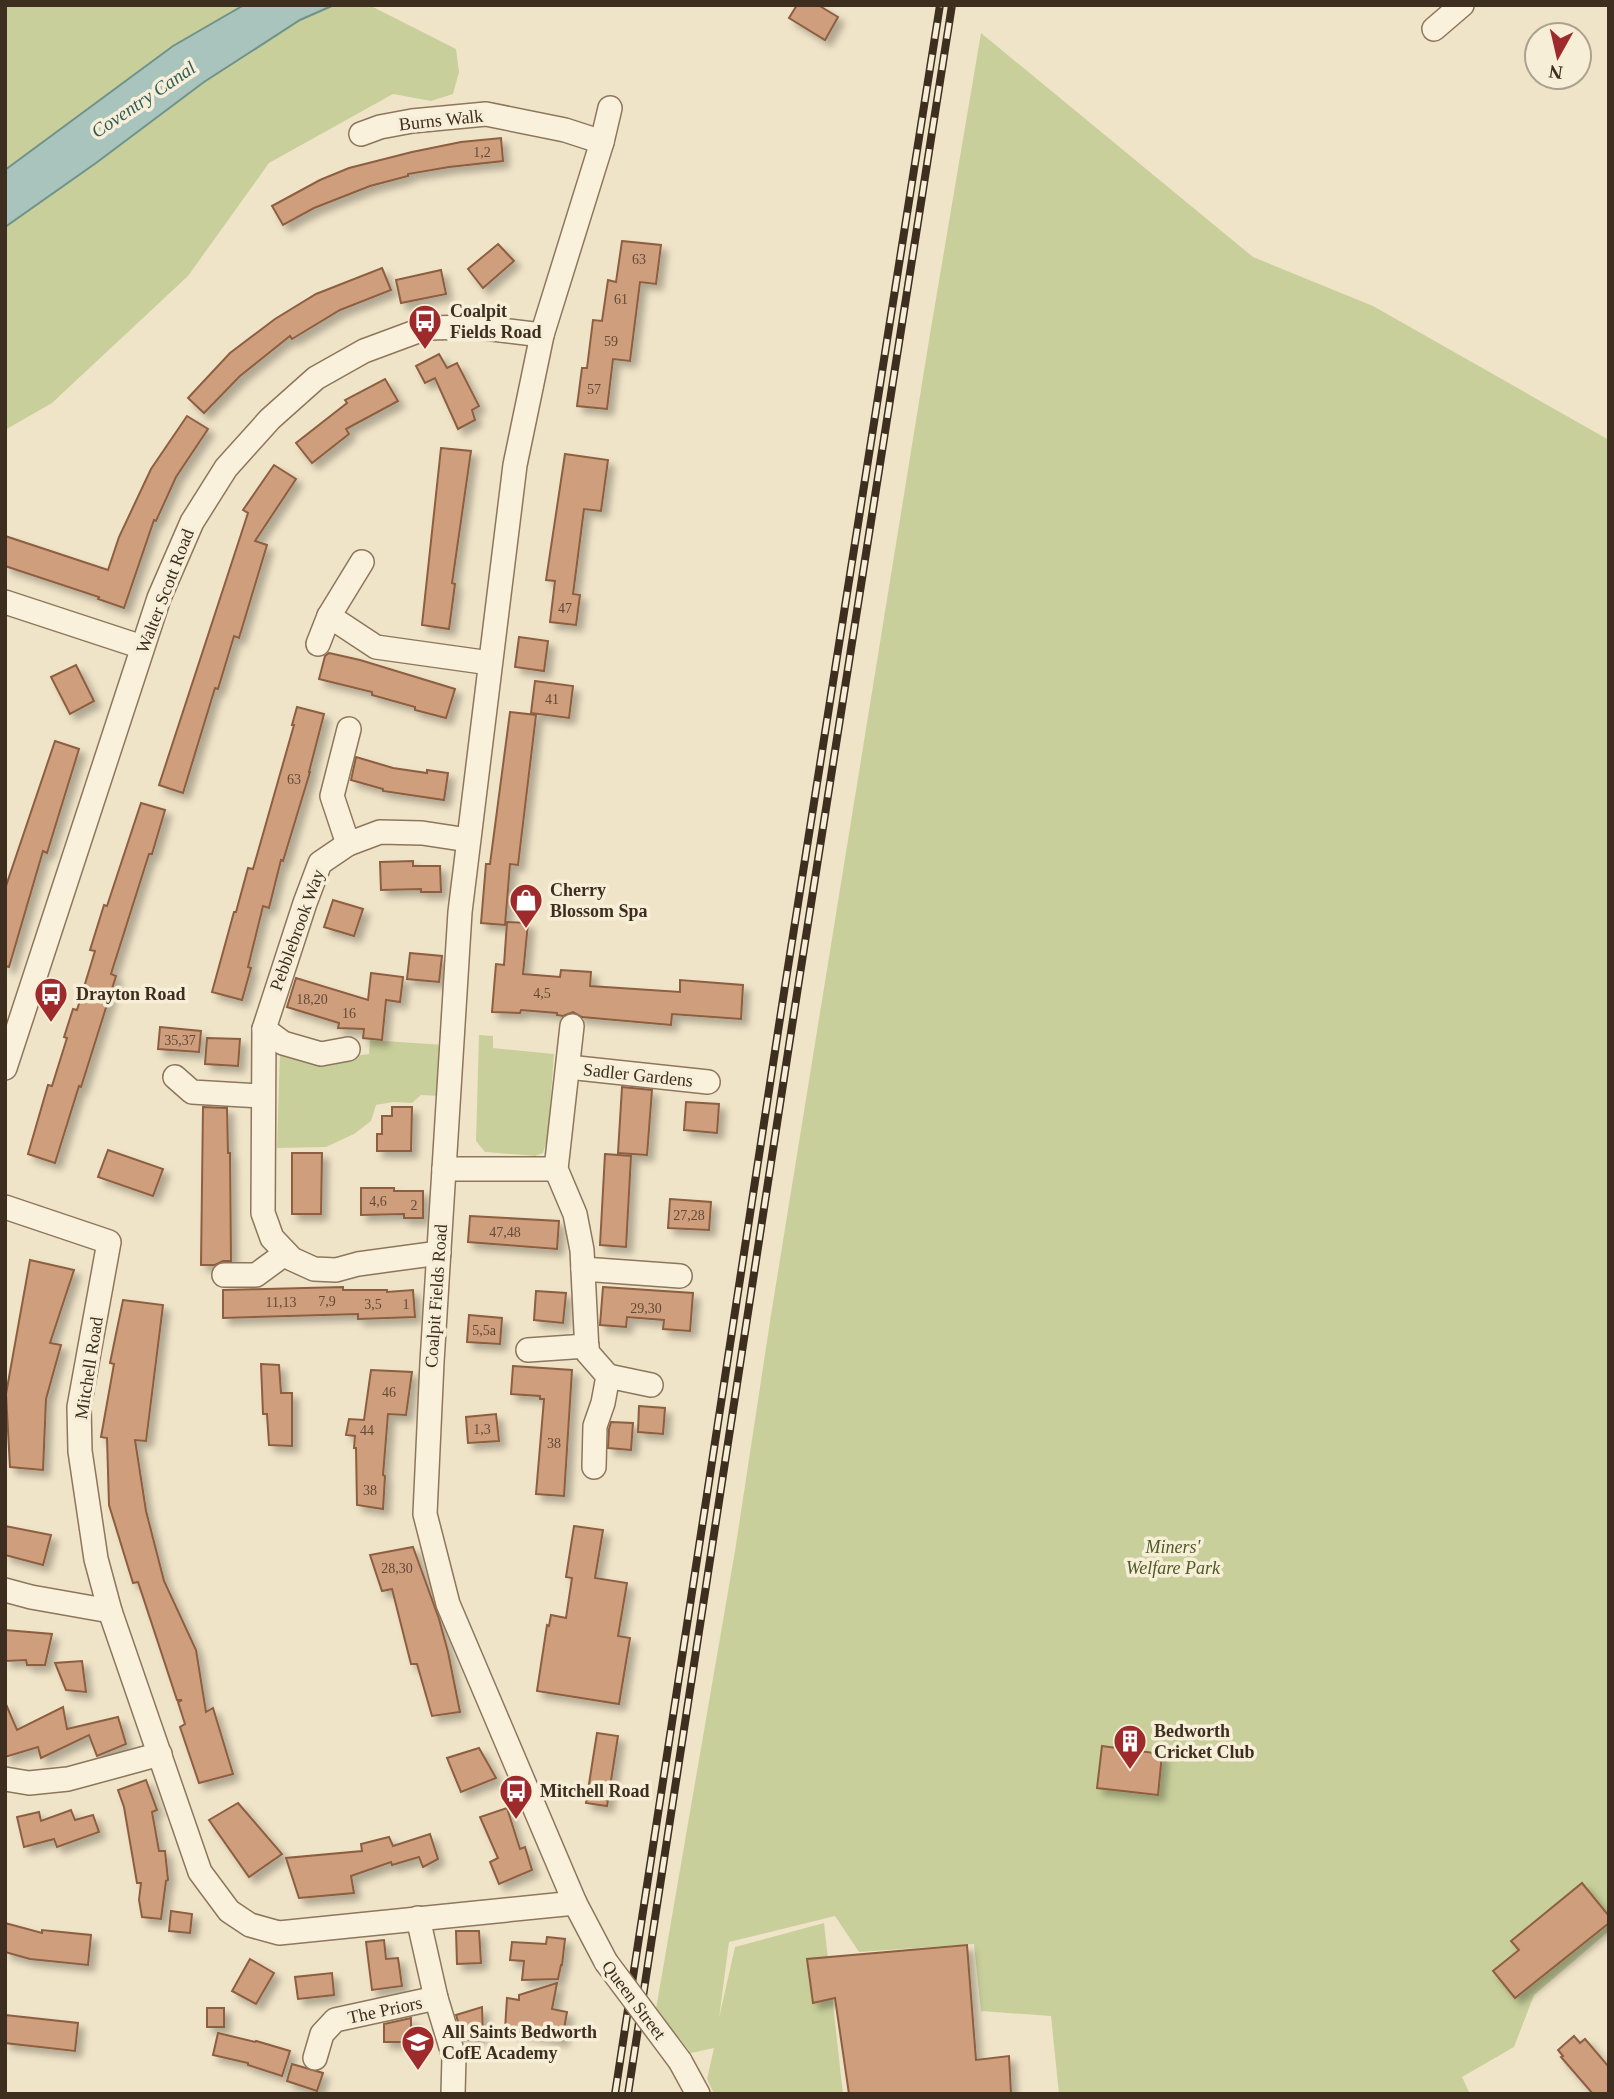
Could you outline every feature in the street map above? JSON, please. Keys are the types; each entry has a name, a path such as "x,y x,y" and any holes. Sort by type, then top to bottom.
{"street":[{"path":"1434,30 1462,5"},
{"name":"Coalpit Fields Road","path":"575,1903 448,1604 425,1514 460,912 515,465 542,335 610,108"},
{"name":"Burns Walk","path":"361,134 412,121 486,114 565,130 602,142"},
{"name":"Walter Scott Road","path":"5,1068 159,598 192,522 226,468 270,419 316,379 364,351 426,328 475,327 542,335"},
{"path":"318,644 329,616 362,562"},
{"path":"5,602 142,646"},
{"path":"329,616 376,647 490,663"},
{"path":"348,844 332,796 349,729"},
{"name":"Pebblebrook Way","path":"439,1253 358,1264 336,1270 314,1269 292,1259 272,1238 263,1213 264,1029 320,863 348,844 380,832 422,833 468,840"},
{"name":"Sadler Gardens","path":"572,1026 556,1169 575,1214 582,1251 587,1346"},
{"path":"264,1029 283,1043 321,1054 348,1049"},
{"name":"Sadler Gardens","path":"568,1067 709,1082"},
{"path":"176,1077 192,1092 262,1096"},
{"path":"444,1169 556,1169"},
{"name":"Mitchell Road","path":"5,1207 109,1242 79,1407 80,1451 96,1559 110,1611 200,1872 229,1911 250,1924 279,1933 575,1903"},
{"path":"224,1275 256,1275 286,1252"},
{"path":"583,1269 680,1276"},
{"path":"528,1350 587,1346 587,1352 608,1376 651,1385"},
{"path":"594,1467 595,1426 604,1403 608,1376"},
{"path":"5,1590 110,1611"},
{"path":"5,1779 29,1783 68,1779 160,1754"},
{"name":"Queen Street","path":"575,1903 606,1962 680,2061 698,2094"},
{"name":"The Priors","path":"418,1918 436,1998 454,2057 453,2094"},
{"name":"The Priors","path":"315,2058 322,2034 335,2020 436,1998"}],"green space":[{"path":"5,5 369,5 456,49 459,72 453,94 431,101 393,94 269,163 188,276 52,403 5,430"},
{"name":"Miners' Welfare Park","path":"981,33 1253,257 1373,306 1609,440 1609,1931 1534,1995 1514,2047 1462,2077 1470,2094 1059,2094 1051,2016 981,2011 974,1944 859,1952 835,1916 729,1942 719,2018 735,1947 824,1923 843,2094 714,2094 707,2079 714,2048 691,2053 656,2009 735,1551 771,1315"},
{"path":"479,1035 493,1036 493,1048 554,1054 548,1136 543,1153 535,1156 485,1152 476,1141"},
{"path":"370,1040 444,1045 440,1096 421,1095 412,1103 376,1105 371,1121 354,1134 326,1147 277,1148 280,1050 329,1059 369,1054"}],"water":[{"name":"Coventry Canal","path":"244,5 334,5 300,20 204,82 5,227 5,170 173,46"}],"building":[{"path":"797,5 818,5 838,17 825,40 789,18"},
{"path":"501,138 503,161 408,174 314,208 283,225 272,206 349,168 461,142"},
{"path":"622,241 661,245 656,284 640,282 630,361 613,359 607,409 577,406 582,368 587,368 593,320 602,321 608,280 616,282"},
{"path":"498,244 514,261 483,288 468,269"},
{"path":"382,268 391,290 340,310 292,339 290,336 240,376 204,413 188,398 230,353 275,319 316,294"},
{"path":"441,270 446,294 401,303 396,280"},
{"path":"439,354 447,368 457,363 479,406 472,410 475,420 458,429 435,378 425,383 416,366"},
{"path":"385,379 398,401 346,429 349,434 312,463 296,443 347,403 345,400"},
{"path":"187,416 208,429 176,477 156,521 154,520 124,608 5,566 5,536 108,570 119,537 151,469"},
{"path":"441,448 471,451 452,583 455,584 449,629 422,625"},
{"path":"565,454 608,460 601,511 584,509 573,594 580,595 576,625 550,622 555,581 546,580"},
{"path":"274,465 296,479 255,541 267,545 239,638 234,636 218,689 215,688 183,793 159,785 248,513 243,510"},
{"path":"519,637 548,641 544,671 515,667"},
{"path":"329,653 455,689 446,718 372,695 372,692 319,679 325,656"},
{"path":"76,665 94,701 70,714 51,677"},
{"path":"535,681 573,686 569,718 531,713"},
{"path":"297,707 324,714 310,772 283,861 281,860 269,908 263,906 242,1000 212,992 248,868 253,869"},
{"path":"510,712 536,715 518,865 510,864 505,925 481,923 486,864 490,864"},
{"path":"55,741 79,749 47,853 43,851 9,967 5,966 5,889"},
{"path":"356,757 393,768 448,773 444,800 383,791 351,780"},
{"path":"141,803 165,810 111,974 116,976 55,1163 28,1154 48,1085 52,1086 67,1038 64,1037 73,1009 77,1010 95,951 90,950 104,905 107,906"},
{"path":"413,861 413,866 440,866 441,892 421,892 421,889 381,890 380,862"},
{"path":"333,900 363,909 354,936 324,927"},
{"path":"507,922 528,923 523,974 560,977 561,970 591,972 590,986 680,992 680,980 743,985 741,1019 672,1014 671,1025 582,1017 573,1012 563,1016 557,1013 521,1010 520,1013 492,1012 496,964 504,965"},
{"path":"410,953 442,956 439,982 407,979"},
{"path":"371,973 403,977 400,1002 386,1000 382,1040 363,1038 364,1029 338,1028 339,1023 287,1007 296,978 368,1000"},
{"path":"160,1027 201,1031 199,1052 158,1049"},
{"path":"207,1038 240,1039 238,1066 205,1064"},
{"path":"622,1087 652,1090 647,1155 618,1153"},
{"path":"686,1102 719,1104 717,1133 684,1130"},
{"path":"203,1107 227,1108 231,1261 215,1265 201,1265"},
{"path":"392,1107 412,1107 411,1151 377,1151 377,1134 382,1134 382,1116 392,1116"},
{"path":"108,1150 163,1169 153,1196 98,1177"},
{"path":"292,1153 322,1153 321,1214 292,1214"},
{"path":"605,1154 631,1156 626,1247 600,1245"},
{"path":"361,1188 423,1191 423,1218 404,1218 404,1214 361,1215"},
{"path":"670,1199 711,1202 709,1230 668,1228"},
{"path":"470,1216 559,1221 557,1249 468,1242"},
{"path":"30,1260 74,1270 50,1343 61,1345 46,1399 43,1470 10,1467 6,1394"},
{"path":"343,1287 343,1290 387,1292 413,1290 415,1317 358,1319 358,1314 223,1318 223,1290"},
{"path":"603,1287 693,1293 690,1331 663,1329 664,1320 627,1317 626,1327 600,1325"},
{"path":"536,1291 566,1293 563,1323 534,1320"},
{"path":"123,1300 163,1305 146,1441 135,1440 146,1511 164,1581 196,1650 206,1712 213,1708 233,1774 199,1783 180,1727 185,1724 178,1702 182,1700 177,1700 138,1582 133,1583 109,1505 107,1438 101,1437 114,1364 110,1363"},
{"path":"469,1315 502,1318 500,1344 467,1342"},
{"path":"261,1364 279,1365 281,1393 292,1393 292,1446 269,1445 267,1414 263,1414"},
{"path":"513,1366 572,1370 564,1496 536,1494 544,1399 540,1399 540,1396 511,1394"},
{"path":"371,1370 412,1372 406,1415 388,1414 383,1509 357,1505 355,1436 346,1435 349,1419 364,1420"},
{"path":"639,1406 665,1408 663,1434 638,1432"},
{"path":"496,1414 499,1441 468,1443 466,1417"},
{"path":"611,1422 633,1423 631,1450 608,1448"},
{"path":"5,1526 51,1535 43,1565 5,1555"},
{"path":"574,1526 603,1530 595,1578 627,1583 618,1636 630,1638 619,1704 537,1691 547,1625 549,1626 551,1615 566,1618 572,1578 566,1577"},
{"path":"413,1547 439,1619 460,1712 432,1716 417,1664 411,1664 392,1589 382,1591 370,1555"},
{"path":"5,1630 52,1634 45,1665 27,1665 26,1660 5,1661"},
{"path":"82,1661 86,1692 66,1690 55,1663"},
{"path":"5,1702 17,1730 63,1707 67,1729 118,1717 126,1744 97,1756 89,1735 41,1758 38,1747 5,1757"},
{"path":"597,1733 618,1736 607,1806 586,1803"},
{"name":"Bedworth Cricket Club","path":"1102,1746 1162,1754 1158,1795 1097,1788"},
{"path":"479,1748 496,1778 461,1792 447,1758"},
{"path":"146,1780 157,1810 152,1812 159,1851 165,1851 168,1880 161,1919 142,1917 139,1900 141,1883 137,1883 124,1807 118,1790"},
{"path":"238,1803 282,1854 249,1877 209,1820"},
{"path":"507,1808 520,1849 525,1847 532,1870 499,1884 490,1862 498,1858 480,1817"},
{"path":"71,1810 75,1820 93,1815 99,1832 57,1847 54,1839 24,1847 17,1817 39,1812 41,1821"},
{"path":"430,1834 438,1859 423,1867 419,1857 392,1865 391,1862 351,1876 354,1893 299,1898 286,1858 362,1851 361,1844 389,1837 393,1846"},
{"path":"1582,1883 1609,1916 1609,1923 1515,1998 1493,1971 1519,1950 1511,1941"},
{"path":"171,1911 192,1914 190,1933 169,1931"},
{"path":"5,1923 42,1933 42,1930 91,1935 88,1965 30,1959 5,1952"},
{"path":"456,1931 479,1931 481,1963 457,1964"},
{"path":"547,1937 565,1939 558,1979 522,1980 524,1961 510,1960 512,1942 546,1944"},
{"path":"384,1940 386,1959 398,1958 402,1986 372,1990 366,1942"},
{"path":"967,1945 976,2060 1009,2056 1011,2094 849,2094 835,1998 813,2003 807,1959"},
{"path":"250,1959 274,1973 256,2004 232,1991"},
{"path":"332,1973 334,1995 298,1999 295,1977"},
{"path":"557,1983 552,2009 567,2012 562,2040 505,2029 507,1998 519,2000 519,1995"},
{"path":"482,2007 483,2035 464,2041 456,2015"},
{"path":"207,2008 224,2008 224,2027 207,2027"},
{"path":"5,2015 78,2023 75,2051 5,2043"},
{"path":"411,2018 411,2042 384,2042 384,2024"},
{"path":"218,2033 290,2051 282,2076 248,2063 213,2055"},
{"path":"1574,2036 1580,2043 1585,2039 1609,2067 1609,2094 1593,2094 1561,2057 1563,2056 1558,2050"},
{"path":"292,2064 323,2073 317,2091 287,2081"}],"railway":[{"path":"615,2094 785,986 940,5"},
{"path":"628,2094 952,5"}],"place":[{"name":"Coalpit Fields Road","path":"425,351"},
{"name":"Cherry Blossom Spa","path":"526,930"},
{"name":"Drayton Road","path":"51,1024"},
{"name":"Bedworth Cricket Club","path":"1130,1771"},
{"name":"Mitchell Road","path":"516,1821"},
{"name":"All Saints Bedworth CofE Academy","path":"418,2072"}]}
